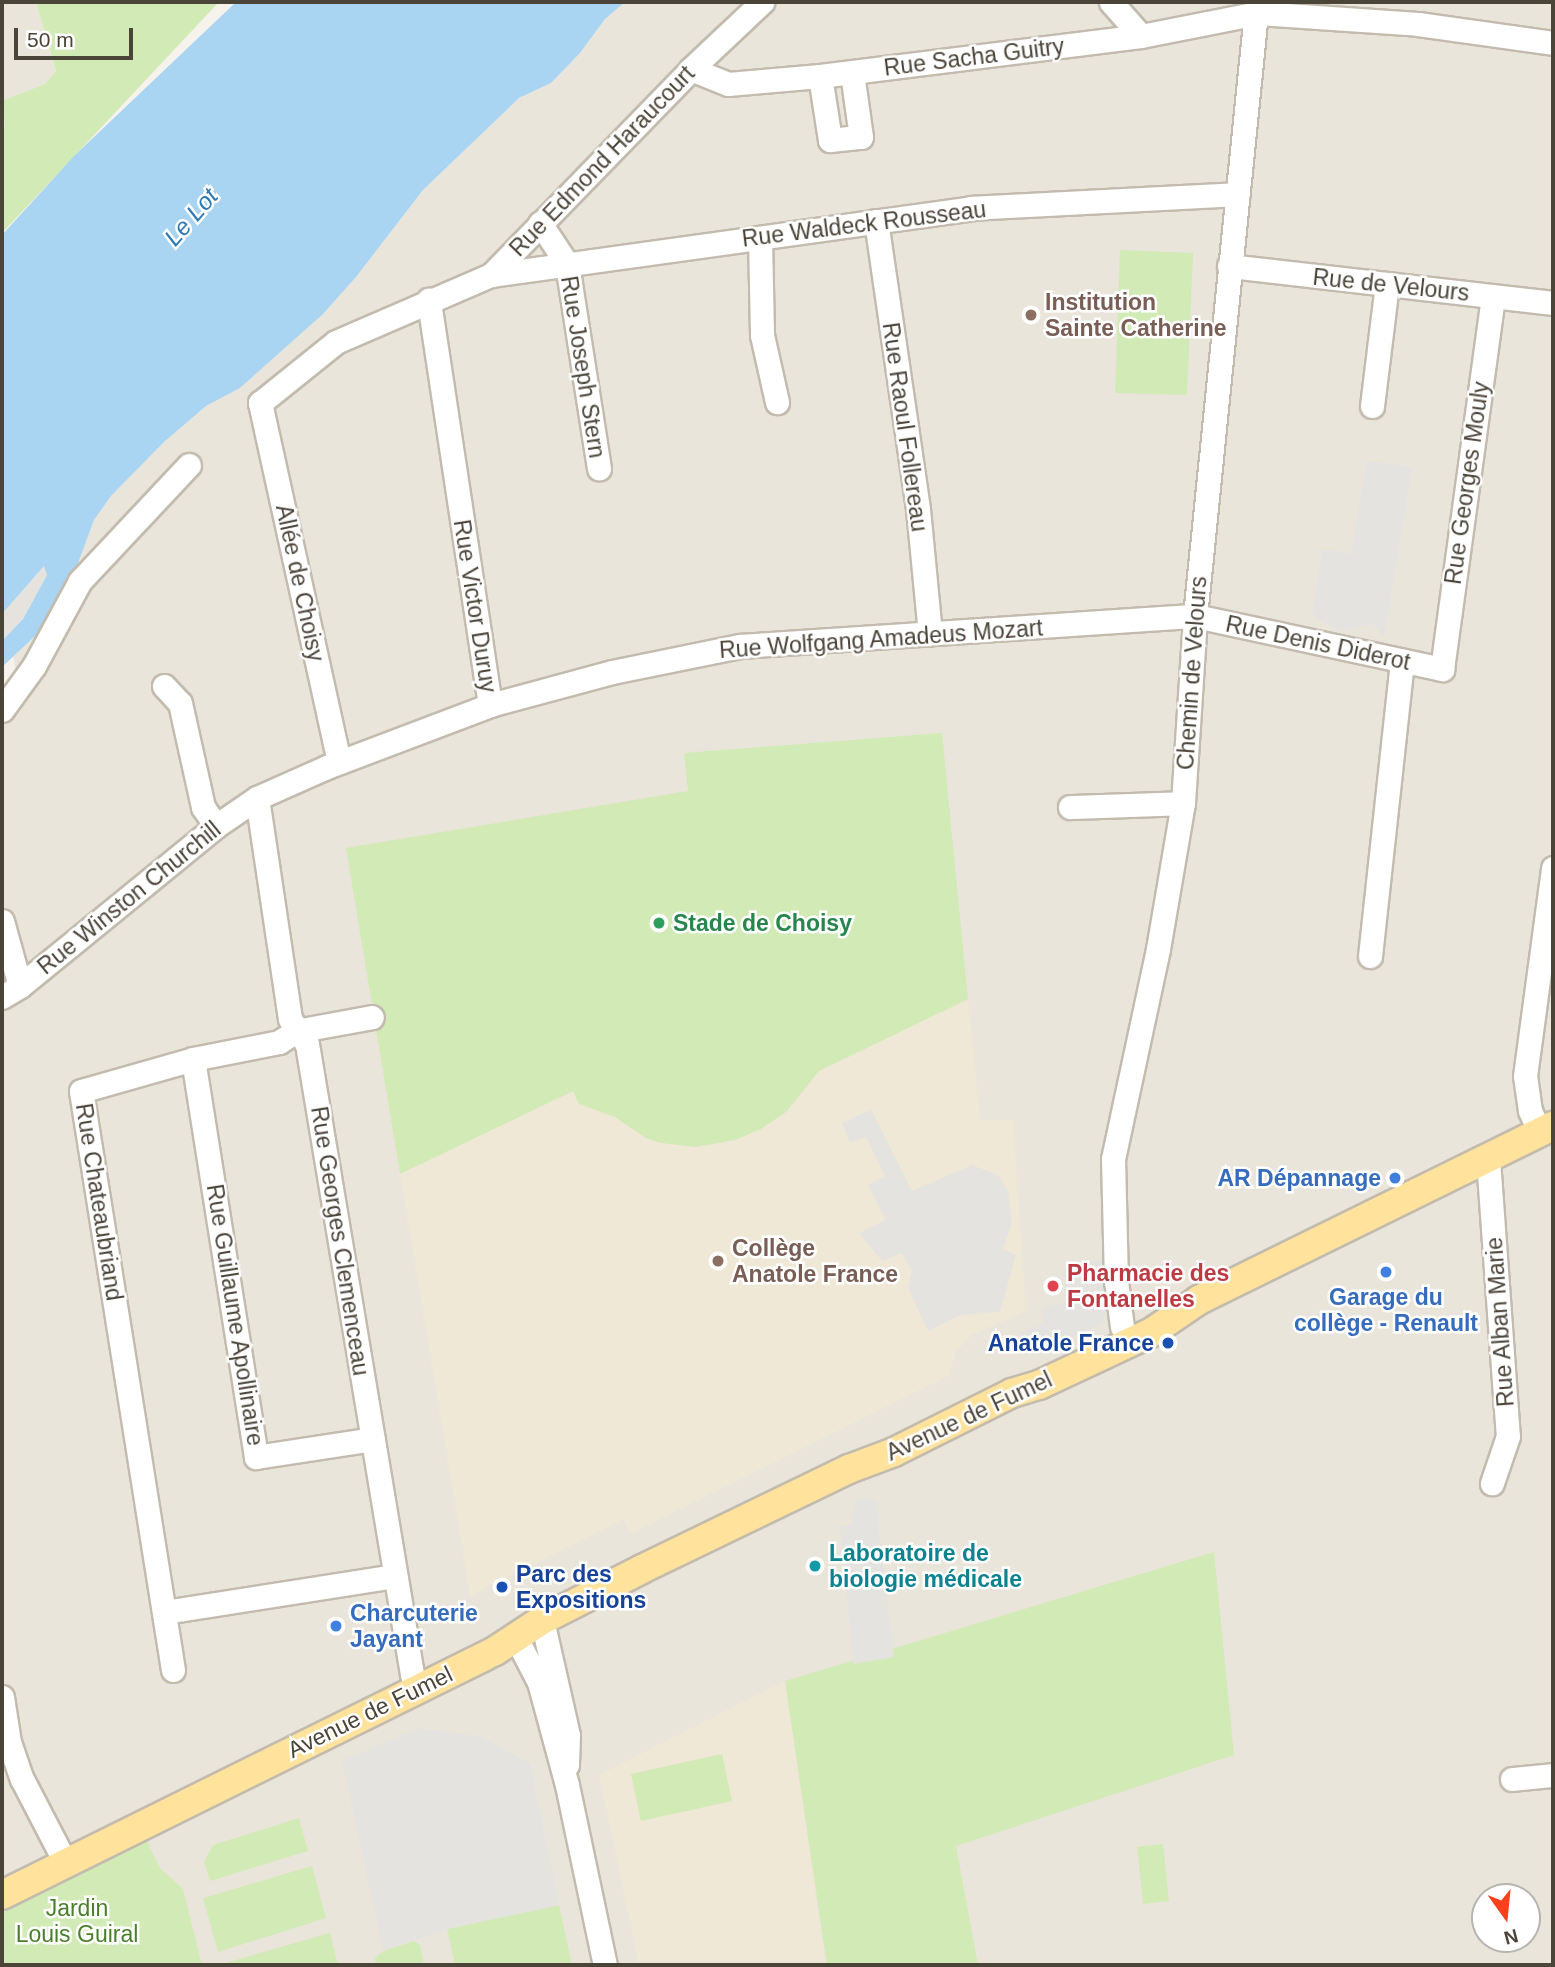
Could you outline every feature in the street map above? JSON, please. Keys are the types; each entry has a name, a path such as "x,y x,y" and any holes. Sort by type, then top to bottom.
{"main road":[{"name":"Avenue de Fumel","path":"2,1895 417,1689 516,1638 542,1620 849,1469 894,1452 1012,1393 1039,1385 1125,1335 1152,1332 1199,1300 1546,1130"}],"street":[{"name":"Rue Edmond Haraucourt","path":"260,403 336,342 491,275 691,69 761,2"},
{"path":"1111,2 1141,36"},
{"name":"Rue Sacha Guitry","path":"691,69 728,84 852,73 1141,36 1258,8 1419,24 1553,43"},
{"name":"Chemin de Velours","path":"1125,1335 1116,1281 1113,1159 1158,949 1183,803 1195,616 1229,266 1258,8"},
{"path":"820,76 830,140 861,137 852,73"},
{"name":"Rue Waldeck Rousseau","path":"491,275 971,208 1238,194"},
{"name":"Rue Raoul Follereau","path":"876,221 918,509 930,633"},
{"path":"540,223 567,264"},
{"path":"760,238 762,335 777,402"},
{"name":"Rue Joseph Stern","path":"567,264 599,469"},
{"name":"Rue de Velours","path":"1229,266 1553,303"},
{"path":"1372,406 1387,284"},
{"name":"Rue Georges Mouly","path":"1442,669 1493,296"},
{"name":"Rue Victor Duruy","path":"257,798 339,762 490,705 429,300"},
{"name":"Allée de Choisy","path":"260,403 339,762"},
{"path":"2,709 34,666 80,581 189,465"},
{"name":"Rue Wolfgang Amadeus Mozart","path":"490,705 612,672 740,646 1195,616"},
{"name":"Rue Denis Diderot","path":"1195,616 1442,669"},
{"path":"1370,956 1402,661"},
{"path":"164,686 180,703 203,807 216,826"},
{"name":"Rue Winston Churchill","path":"11,992 216,826 257,798"},
{"name":"Rue Georges Clemenceau","path":"257,798 290,1019 307,1044 412,1674 417,1689"},
{"path":"1070,807 1183,803"},
{"path":"1546,1130 1530,1111 1525,1076 1545,993 1553,868"},
{"path":"2,921 11,992"},
{"name":"Rue Chateaubriand","path":"173,1670 81,1091 193,1059 279,1042 296,1031 372,1017"},
{"name":"Rue Guillaume Apollinaire","path":"193,1059 256,1457 373,1439"},
{"name":"Rue Alban Marie","path":"1488,1159 1508,1436 1492,1483"},
{"path":"164,1612 396,1576"},
{"path":"542,1620 568,1735 567,1786"},
{"path":"516,1638 539,1682 567,1786 605,1965"},
{"path":"2,1697 9,1742 22,1779 66,1864"},
{"path":"1512,1779 1553,1775"}],"shaded area":[{"path":"2,2 36,2 56,72 45,84 3,101 5,126 2,127"},
{"path":"625,2 1553,2 1553,1965 2,1965 2,697 18,678 13,657 48,624 77,566 94,520 111,496 164,442 206,406 240,388 323,314 356,277 423,190 519,98 551,83 580,53 605,19"},
{"path":"1366,461 1412,467 1384,637 1372,623 1342,632 1317,619 1312,611 1322,549 1351,554"},
{"path":"45,565 47,575 23,619 2,641 2,614"},
{"name":"Collège Anatole France","path":"968,999 980,1120 1013,1120 1026,1311 971,1335 956,1352 948,1376 630,1534 624,1519 470,1596 400,1174 573,1091 580,1104 615,1117 633,1130 786,1112 819,1071"},
{"path":"871,1109 912,1191 972,1165 998,1175 1008,1191 1012,1223 1003,1249 1016,1255 1000,1312 961,1315 928,1331 908,1288 912,1271 902,1253 882,1261 859,1233 886,1220 868,1185 885,1176 866,1137 850,1143 842,1123"},
{"path":"1106,1260 1105,1314 1101,1324 1040,1354 1020,1333 1042,1324 1044,1306 1067,1303 1064,1270 1075,1268 1075,1264"},
{"path":"875,1498 894,1657 853,1664 840,1526 850,1525 856,1501"},
{"path":"785,1681 826,1965 639,1965 599,1775"},
{"path":"418,1728 482,1737 530,1764 559,1905 447,1929 383,1951 342,1761"}],"green space":[{"path":"36,2 219,2 2,233 2,127 5,126 2,101 45,84 56,71"},
{"path":"1120,250 1193,253 1187,395 1115,393"},
{"name":"Stade de Choisy","path":"942,733 968,999 819,1071 786,1112 761,1129 735,1140 696,1147 661,1143 646,1138 615,1117 579,1104 573,1091 400,1174 346,848 688,791 684,753"},
{"path":"1214,1552 1234,1755 956,1846 978,1965 827,1965 785,1681"},
{"path":"722,1754 732,1801 641,1821 631,1774"},
{"path":"299,1818 308,1851 210,1881 204,1862 213,1845"},
{"name":"Jardin Louis Guiral","path":"147,1841 160,1868 183,1889 202,1965 2,1965 2,1913"},
{"path":"1163,1844 1169,1901 1143,1904 1137,1847"},
{"path":"312,1866 326,1918 218,1952 203,1898"},
{"path":"559,1905 572,1965 455,1965 447,1929"},
{"path":"330,1933 338,1965 222,1965 222,1964"},
{"path":"414,1941 420,1945 424,1965 376,1965 375,1958 383,1951"}],"water":[{"name":"Le Lot","path":"236,2 625,2 605,19 580,53 551,83 519,98 423,190 356,277 323,314 240,388 206,406 164,442 111,496 94,520 77,566 48,624 2,667 2,641 23,619 47,575 44,566 2,614 2,235 74,156"}],"place":[{"name":"Institution Sainte Catherine","path":"1031,315"},
{"name":"Stade de Choisy","path":"659,923"},
{"name":"AR Dépannage","path":"1395,1178"},
{"name":"Collège Anatole France","path":"718,1261"},
{"name":"Garage du collège - Renault","path":"1386,1272"},
{"name":"Pharmacie des Fontanelles","path":"1053,1286"},
{"name":"Anatole France","path":"1168,1343"},
{"name":"Laboratoire de biologie médicale","path":"815,1566"},
{"name":"Parc des Expositions","path":"502,1587"},
{"name":"Charcuterie Jayant","path":"336,1626"}]}
